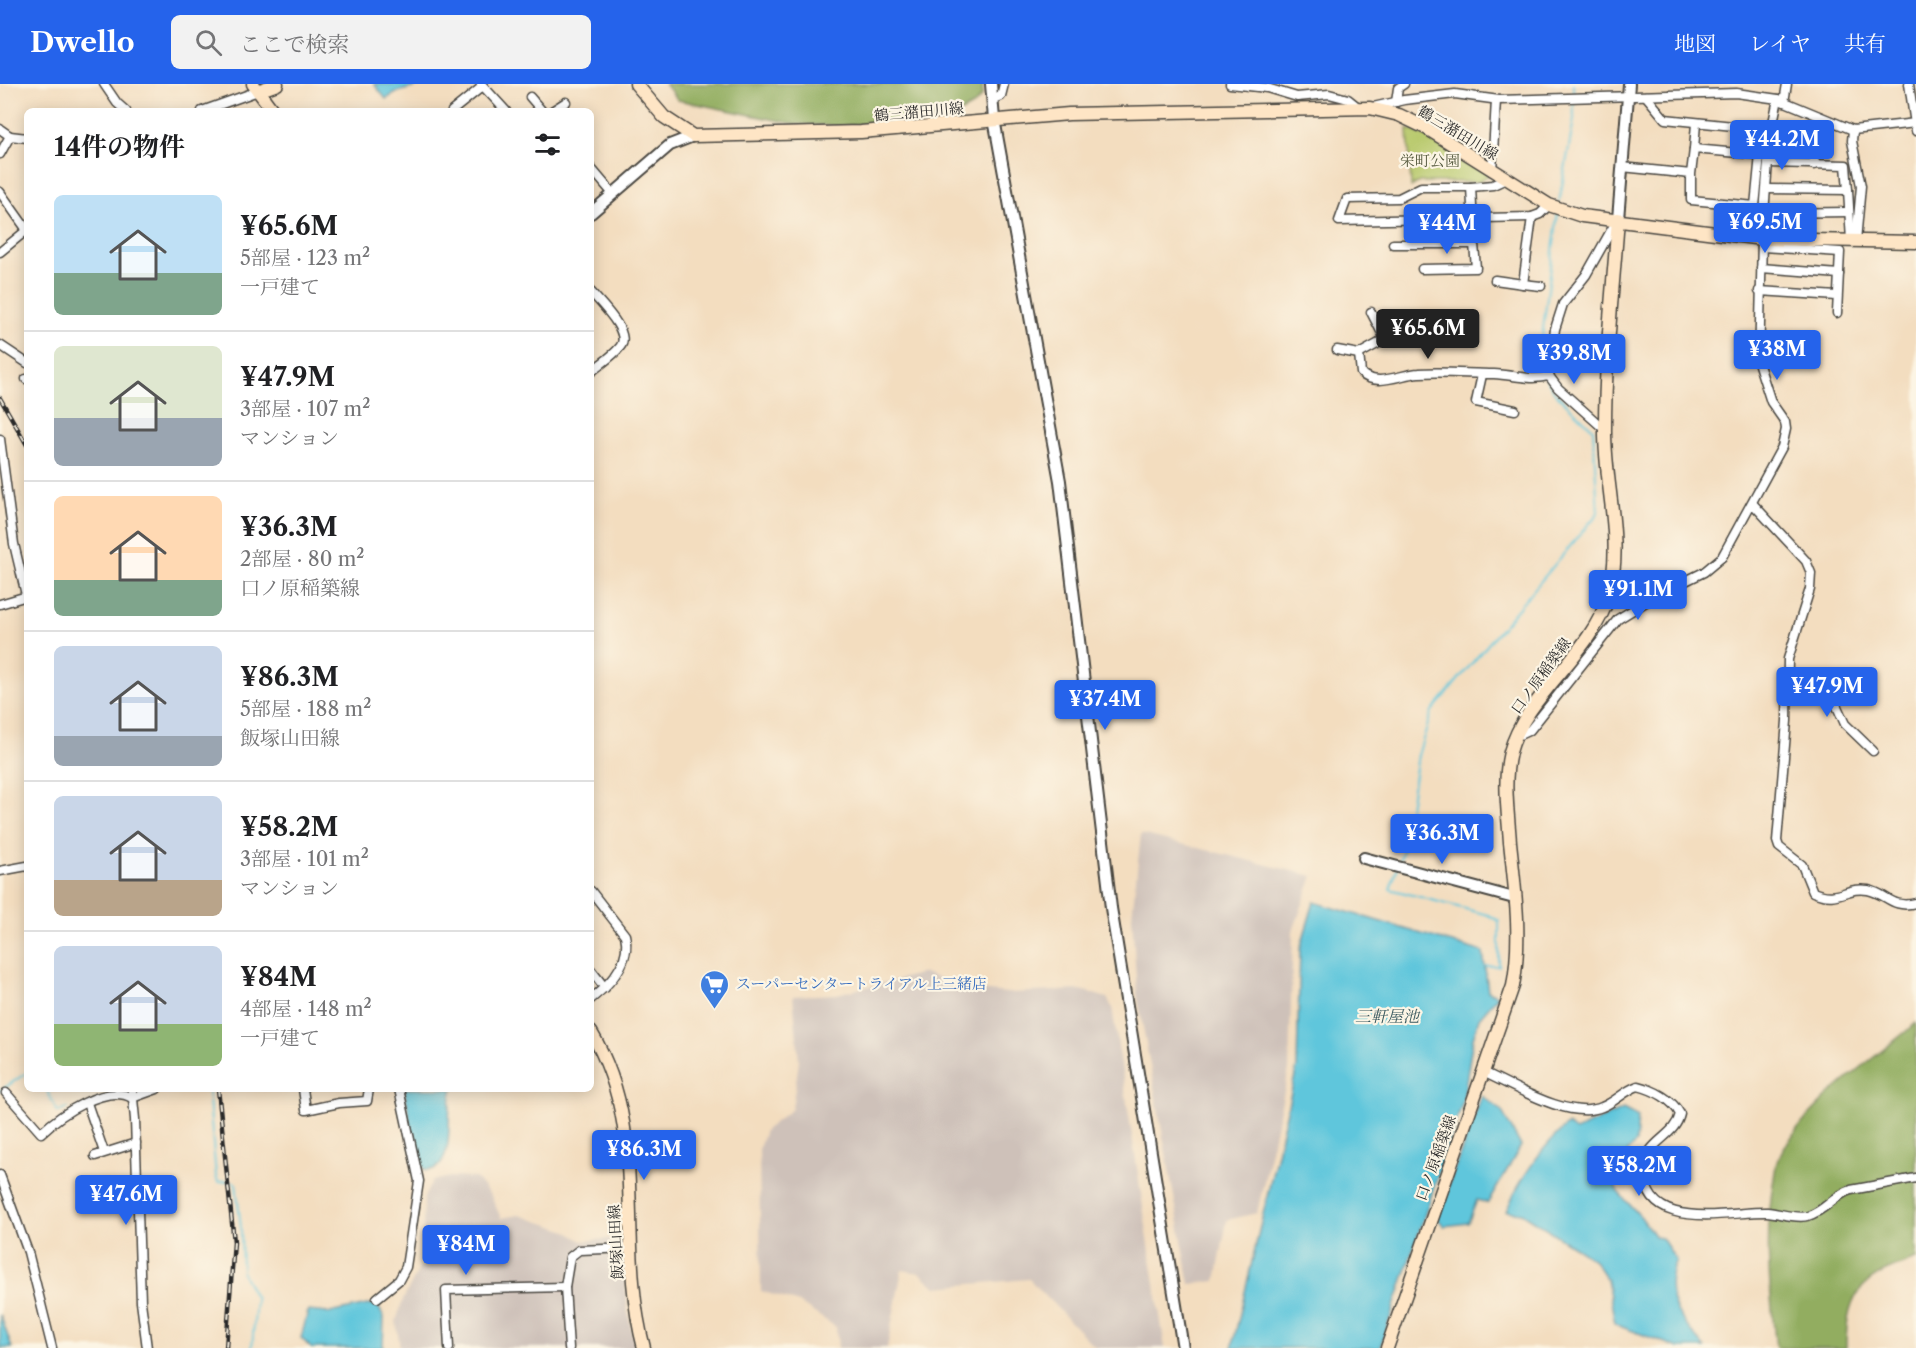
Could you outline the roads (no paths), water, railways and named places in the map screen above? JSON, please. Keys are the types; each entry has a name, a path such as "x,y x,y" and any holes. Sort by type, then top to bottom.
{"main road":[{"path":"271,108 255,88 277,84"},
{"path":"636,84 664,117 693,136"},
{"name":"鶴三潴田川線","path":"693,136 861,132 1069,114 1364,108 1399,115 1426,128 1549,205 1582,216 1618,219 1762,243 1916,242"},
{"name":"口ノ原稲築線","path":"1387,1348 1513,986 1519,934 1514,898 1506,778 1510,751 1516,736 1532,711 1590,635 1608,596 1615,539 1604,429 1618,219"},
{"name":"飯塚山田線","path":"594,1038 614,1076 623,1110 627,1145 634,1294 644,1348"}],"street":[{"path":"104,84 123,108"},
{"path":"991,84 994,120 1060,481 1111,908 1183,1348"},
{"path":"993,99 1002,96 1004,84"},
{"path":"1230,84 1268,88 1297,97 1329,94 1348,99 1364,108 1455,94 1496,100 1736,93 1781,101 1852,130 1915,126 1909,84"},
{"path":"1396,102 1398,88 1404,84"},
{"path":"1604,429 1558,388 1550,376 1555,329 1563,304 1586,275 1618,219 1629,84"},
{"path":"1516,736 1530,730 1618,619 1714,566 1753,504 1782,447 1786,429 1766,390 1759,365 1760,291 1770,139 1787,84"},
{"path":"455,108 482,85 503,108"},
{"path":"209,108 255,88"},
{"path":"1646,96 1665,119 1754,128"},
{"path":"530,97 540,108"},
{"path":"1492,171 1496,100"},
{"path":"557,108 566,102"},
{"path":"1694,149 1760,155 1755,206 1691,200 1691,174 1696,123"},
{"path":"0,129 10,136 24,138"},
{"path":"1852,130 1851,141 1861,186 1854,241"},
{"path":"0,154 10,136"},
{"path":"594,210 670,145 693,136"},
{"path":"1770,139 1814,140 1814,165"},
{"path":"1770,164 1846,165 1849,212 1854,241"},
{"path":"1622,167 1691,174"},
{"path":"594,172 613,194"},
{"path":"1506,179 1499,184 1471,187 1421,187 1399,198 1347,199 1339,221 1532,217 1540,214 1549,205"},
{"path":"1422,269 1476,268 1471,187"},
{"path":"1767,189 1848,190"},
{"path":"0,192 24,226"},
{"path":"1765,213 1849,212"},
{"path":"1522,284 1532,217"},
{"path":"0,252 24,232"},
{"path":"1762,243 1840,252 1837,313"},
{"path":"1393,244 1474,244"},
{"path":"1761,268 1839,274"},
{"path":"1495,280 1541,286"},
{"path":"1760,291 1838,296"},
{"path":"594,296 621,329 624,340 620,347 594,369"},
{"path":"1371,312 1385,339"},
{"path":"1337,350 1359,354 1385,339 1404,321"},
{"path":"0,345 24,361"},
{"path":"1359,354 1361,373 1373,380 1417,373 1538,380 1550,376"},
{"path":"1482,375 1476,402 1515,410"},
{"path":"0,439 15,543 24,584"},
{"path":"1753,504 1806,561 1811,573 1810,589 1788,659 1786,721 1776,834 1779,847 1802,865 1813,892 1825,897 1867,890 1892,903 1916,903"},
{"path":"0,604 24,598"},
{"path":"1787,674 1808,682 1834,699 1845,724 1874,750"},
{"path":"1364,858 1514,898"},
{"path":"0,871 24,867"},
{"path":"594,895 626,935 627,943 626,953 612,983 594,997"},
{"path":"594,974 605,988"},
{"path":"1483,1072 1559,1106 1575,1110 1602,1107 1638,1086 1652,1089 1676,1106 1680,1114 1674,1130 1648,1153 1645,1166 1650,1190 1657,1202 1675,1213 1717,1216 1766,1212 1798,1217 1820,1210 1841,1193 1916,1178"},
{"path":"303,1092 306,1110 339,1102 367,1101 368,1092"},
{"path":"377,1298 399,1280 406,1266 419,1181 400,1092"},
{"path":"6,1093 41,1133 59,1116 107,1094 132,1093 136,1143 141,1302 147,1348"},
{"path":"87,1103 99,1154 136,1143"},
{"path":"0,1175 28,1252 52,1348"},
{"path":"569,1348 566,1287 570,1257 579,1250 631,1248"},
{"path":"449,1348 446,1290 566,1287"}],"water":[{"path":"374,84 425,84 398,92 386,99"},
{"name":"三軒屋池","path":"1314,902 1483,952 1488,991 1498,996 1479,1018 1473,1038 1463,1101 1380,1348 1232,1348 1297,1067 1300,949"},
{"path":"404,1092 452,1092 446,1153 442,1162 435,1169 426,1170 415,1155"},
{"path":"1482,1096 1501,1110 1521,1146 1488,1203 1477,1200 1468,1223 1444,1226 1438,1219 1438,1213"},
{"path":"1623,1109 1638,1117 1636,1143 1618,1162 1614,1183 1618,1192 1641,1217 1655,1237 1662,1238 1676,1260 1671,1273 1672,1297 1681,1318 1705,1348 1679,1348 1615,1323 1607,1280 1593,1259 1522,1213 1506,1211 1532,1165 1567,1125 1576,1131"},
{"path":"372,1304 377,1305 384,1317 383,1348 311,1348 301,1338 308,1311 329,1313"},
{"path":"0,1314 12,1348 0,1348"}],"waterway":[{"path":"1559,203 1574,119 1573,84"},
{"path":"1545,375 1540,363 1540,352 1558,212"},
{"path":"1398,864 1404,847 1418,755 1432,711 1598,513 1593,429 1555,393 1547,380"},
{"path":"1397,869 1390,889 1488,915 1499,921 1499,966 1486,966"},
{"path":"0,1091 24,1074"},
{"path":"48,1092 58,1112 68,1108"},
{"path":"208,1092 216,1176 218,1182 227,1181"},
{"path":"232,1181 236,1184 241,1228 242,1272 256,1299 252,1348"}],"railway":[{"path":"0,398 24,440"},
{"path":"218,1092 234,1242 226,1348"}],"place":[{"name":"スーパーセンタートライアル上三緒店","path":"715,1010"}],"park label":[{"name":"栄町公園","path":"1430,161"}]}
